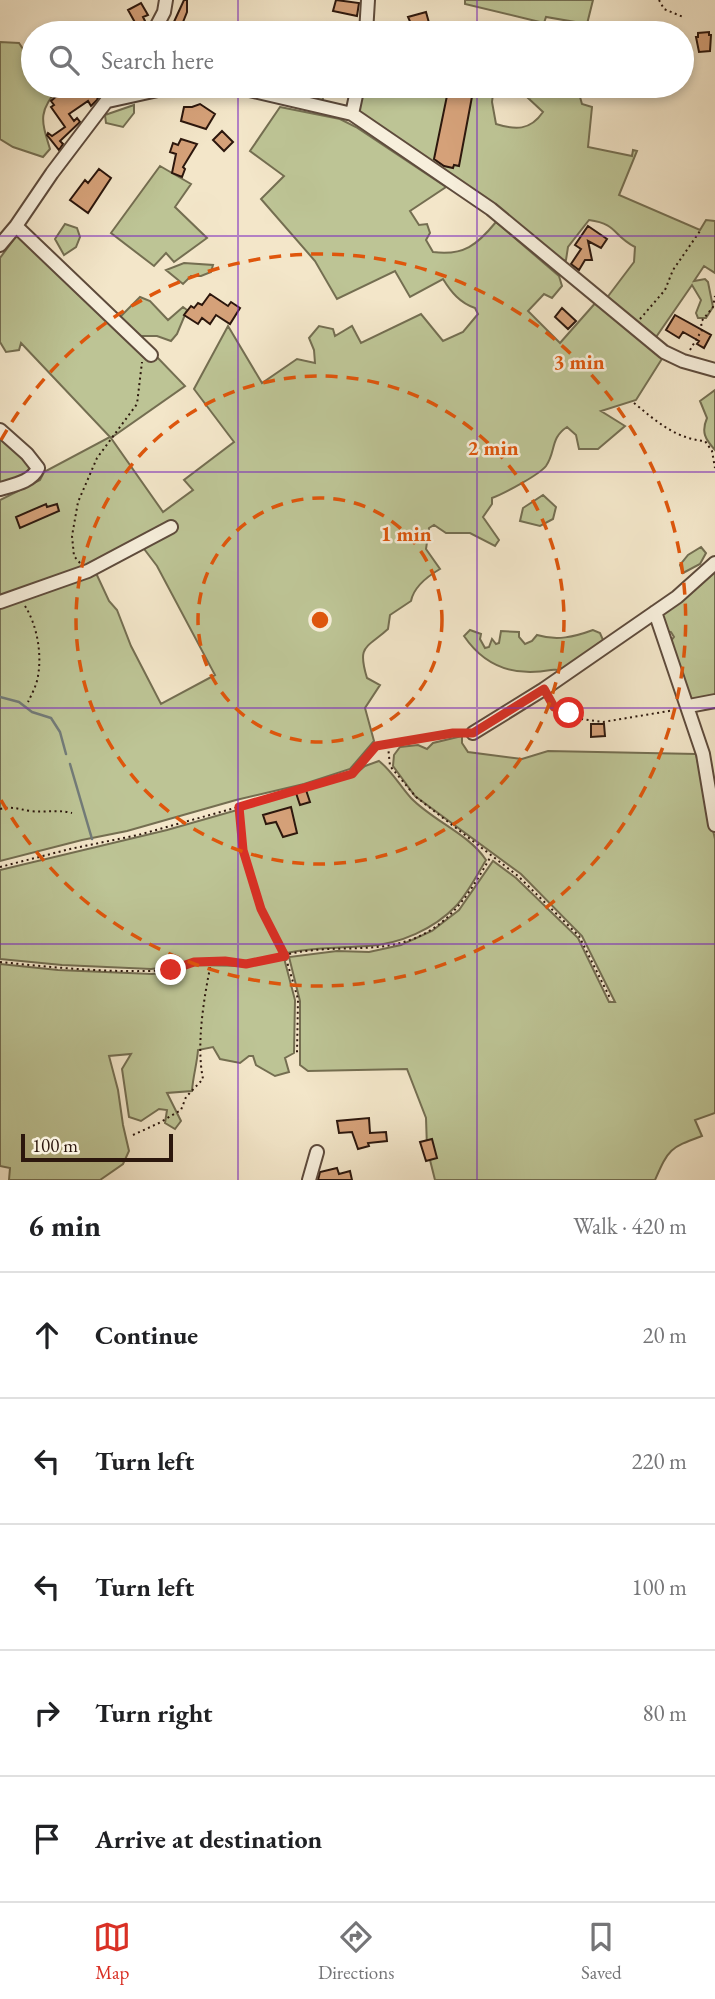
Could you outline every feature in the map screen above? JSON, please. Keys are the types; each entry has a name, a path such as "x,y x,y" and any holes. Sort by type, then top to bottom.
{"street":[{"path":"159,21 166,0"},
{"path":"367,21 368,0"},
{"path":"0,245 110,98"},
{"path":"108,101 122,98"},
{"path":"283,98 352,114 491,209 663,352 715,370"},
{"path":"352,114 355,98"},
{"path":"16,226 148,352"},
{"path":"0,430 27,454 38,468 31,478 0,489"},
{"path":"0,602 88,571 171,527"},
{"path":"473,733 544,689 677,597 715,563"},
{"path":"655,612 704,754 715,824"},
{"path":"689,706 715,701"},
{"path":"309,1180 317,1152"}],"path":[{"path":"659,0 664,9 682,16"},
{"path":"634,326 665,290 673,270 700,231"},
{"path":"683,361 702,330 701,322 713,307 715,296"},
{"path":"88,571 74,556 72,536 78,502 97,458 137,404 148,352"},
{"path":"634,403 664,428 690,440 705,441 712,451 715,468"},
{"path":"19,597 31,616 39,649 38,677 28,702"},
{"path":"544,689 554,707 582,719 603,722 642,717 689,706"},
{"path":"0,867 138,835 352,774 376,746 453,733 473,733"},
{"path":"387,745 390,766 416,797 518,876 579,936 611,1000"},
{"path":"0,809 13,806 31,811 57,809 72,813"},
{"path":"239,807 243,850 261,909 285,956 298,999 297,1053"},
{"path":"0,962 57,968 150,971 171,970 194,962 246,964 304,951 370,949 400,943 431,930 457,908 474,886 491,856"},
{"path":"133,1135 181,1110 186,1097 203,1079 200,1068 202,1038 211,962"}],"green space":[{"path":"465,0 593,0 588,21 546,17 545,21 536,21 465,4"},
{"path":"0,42 19,43 21,98 51,98 43,115 50,149 43,157 13,147 0,139"},
{"path":"282,98 323,98 322,108"},
{"path":"362,98 492,98 496,124 516,128 533,123 543,112 528,98 580,98 582,104 592,107 588,147 632,156 633,150 637,151 619,195 700,230 706,220 715,221 715,273 704,266 694,281 705,279 708,282 713,307 706,318 698,318 696,313 701,300 692,285 654,340 606,299 634,262 635,247 610,227 589,220 568,247 566,260 560,262 356,118"},
{"path":"134,105 134,113 123,127 106,123 105,115"},
{"path":"280,107 340,119 446,187 410,211 419,225 427,224 430,233 426,240 433,252 453,252 469,247 496,222 559,276 562,286 552,298 544,294 528,311 560,343 598,300 665,354 636,400 601,411 625,426 598,449 579,449 576,435 567,427 558,436 549,461 542,470 492,498 492,504 483,517 499,540 495,546 470,533 446,533 434,525 429,528 426,549 440,569 418,586 411,601 390,615 388,629 363,653 367,678 380,685 365,708 374,741 350,769 304,784 127,831 0,861 0,607 96,573 109,601 117,610 131,646 161,704 215,675 157,566 138,541 73,571 0,597 0,500 40,480 44,472 110,437 21,343 19,350 6,352 0,342 0,258 17,235 156,356 185,386 111,438 163,512 193,490 184,480 234,442 194,389 228,326 262,383 297,359 315,363 309,338 319,326 333,329 335,336 352,326 361,343 421,314 443,341 463,332 478,314 475,308 456,296 443,279 410,297 395,271 337,299 315,261 261,199 284,176 250,151"},
{"path":"160,166 191,184 175,207 207,238 174,262 166,253 154,266 111,233"},
{"path":"65,224 77,228 80,237 76,247 64,255 55,239"},
{"path":"184,263 213,265 211,272 191,276 183,284 166,270"},
{"path":"140,297 150,301 168,320 183,307 187,310 177,334 171,341 157,336 132,336 118,319"},
{"path":"715,390 715,450 705,435 707,418 700,401"},
{"path":"0,431 36,467 33,475 0,490"},
{"path":"543,495 556,507 553,519 540,526 520,521 523,508"},
{"path":"701,547 706,553 700,564 683,573 680,565 688,555"},
{"path":"715,572 715,697 688,701 669,643 674,637 671,632 663,630 662,614 685,581"},
{"path":"470,630 481,634 480,639 485,648 489,647 492,639 496,644 499,643 501,631 519,632 519,637 525,644 537,635 565,637 593,630 600,633 603,640 560,670 525,672 502,667 481,655 464,636"},
{"path":"462,736 462,743 468,752 522,759 548,751 696,754 715,839 715,1113 695,1120 702,1136 672,1150 655,1180 435,1180 427,1148 426,1118 407,1069 308,1071 300,1065 300,1001 289,957 337,951 369,952 401,945 432,931 459,910 493,861 516,878 578,938 609,1002 615,1002 582,936 521,874 415,796 393,766 394,755 400,747 418,745 427,749 433,743"},
{"path":"379,761 411,798 470,843 486,860 456,906 437,922 416,934 380,945 287,953 262,909 245,849 242,808 353,776 365,766"},
{"path":"237,810 241,848 260,913 283,954 247,961 225,959 194,962 177,968 151,969 0,959 0,870 167,830"},
{"path":"284,958 295,1000 294,1053 285,1058 289,1072 275,1076 256,1065 253,1056 240,1063 220,1059 213,1047 198,1050 192,1091 167,1093 181,1121 175,1129 165,1123 167,1110 159,1109 141,1121 129,1117 122,1069 131,1054 109,1056 129,1151 123,1164 100,1180 9,1180 10,1168 0,1166 0,964 58,970 152,974 194,965 248,966"}],"building":[{"path":"184,0 187,0 183,21 174,21"},
{"path":"336,0 359,3 357,16 333,11"},
{"path":"141,3 148,15 143,17 145,21 134,21 128,10"},
{"path":"426,12 428,21 410,21 408,17"},
{"path":"709,32 710,51 699,52 696,37 698,33"},
{"path":"54,98 98,99 91,106 88,101 69,114 74,121 77,118 80,122 60,141 63,144 59,150 47,135 48,133 52,136 65,127 51,107 54,105 51,101"},
{"path":"447,98 472,98 459,166 444,166 434,159"},
{"path":"200,104 215,114 206,129 181,121 184,107"},
{"path":"222,131 233,142 224,151 213,140"},
{"path":"181,139 197,144 183,167 185,169 182,177 172,173 176,154 170,152 173,143 178,145"},
{"path":"99,169 111,178 88,213 70,200 85,180 88,183"},
{"path":"588,226 607,239 601,248 588,241 592,260 585,260 579,270 571,264 581,249 575,245"},
{"path":"210,294 228,306 231,302 240,308 230,324 216,315 210,324 202,318 198,324 184,315 191,306 194,308 198,303 202,305"},
{"path":"562,308 576,321 568,329 555,317"},
{"path":"675,315 711,335 704,348 697,344 699,341 683,332 679,338 666,330"},
{"path":"46,504 47,507 57,504 59,511 20,528 16,517"},
{"path":"591,724 604,724 605,736 591,737"},
{"path":"305,787 310,802 300,805 295,790"},
{"path":"291,807 297,833 283,837 276,822 266,824 263,815"},
{"path":"369,1118 370,1133 386,1132 387,1141 368,1143 369,1146 358,1149 352,1132 339,1133 337,1121"},
{"path":"432,1139 437,1158 426,1161 420,1142"},
{"path":"337,1168 339,1174 350,1171 352,1180 318,1180 320,1172"}],"waterway":[{"path":"0,697 19,702 32,712 51,718 60,732 66,754"},
{"path":"70,764 92,839"}],"route":[{"path":"171,970 194,962 225,961 246,964 285,956 261,909 243,850 239,807 352,774 376,746 453,733 473,733 544,689 554,707 569,713"}]}
